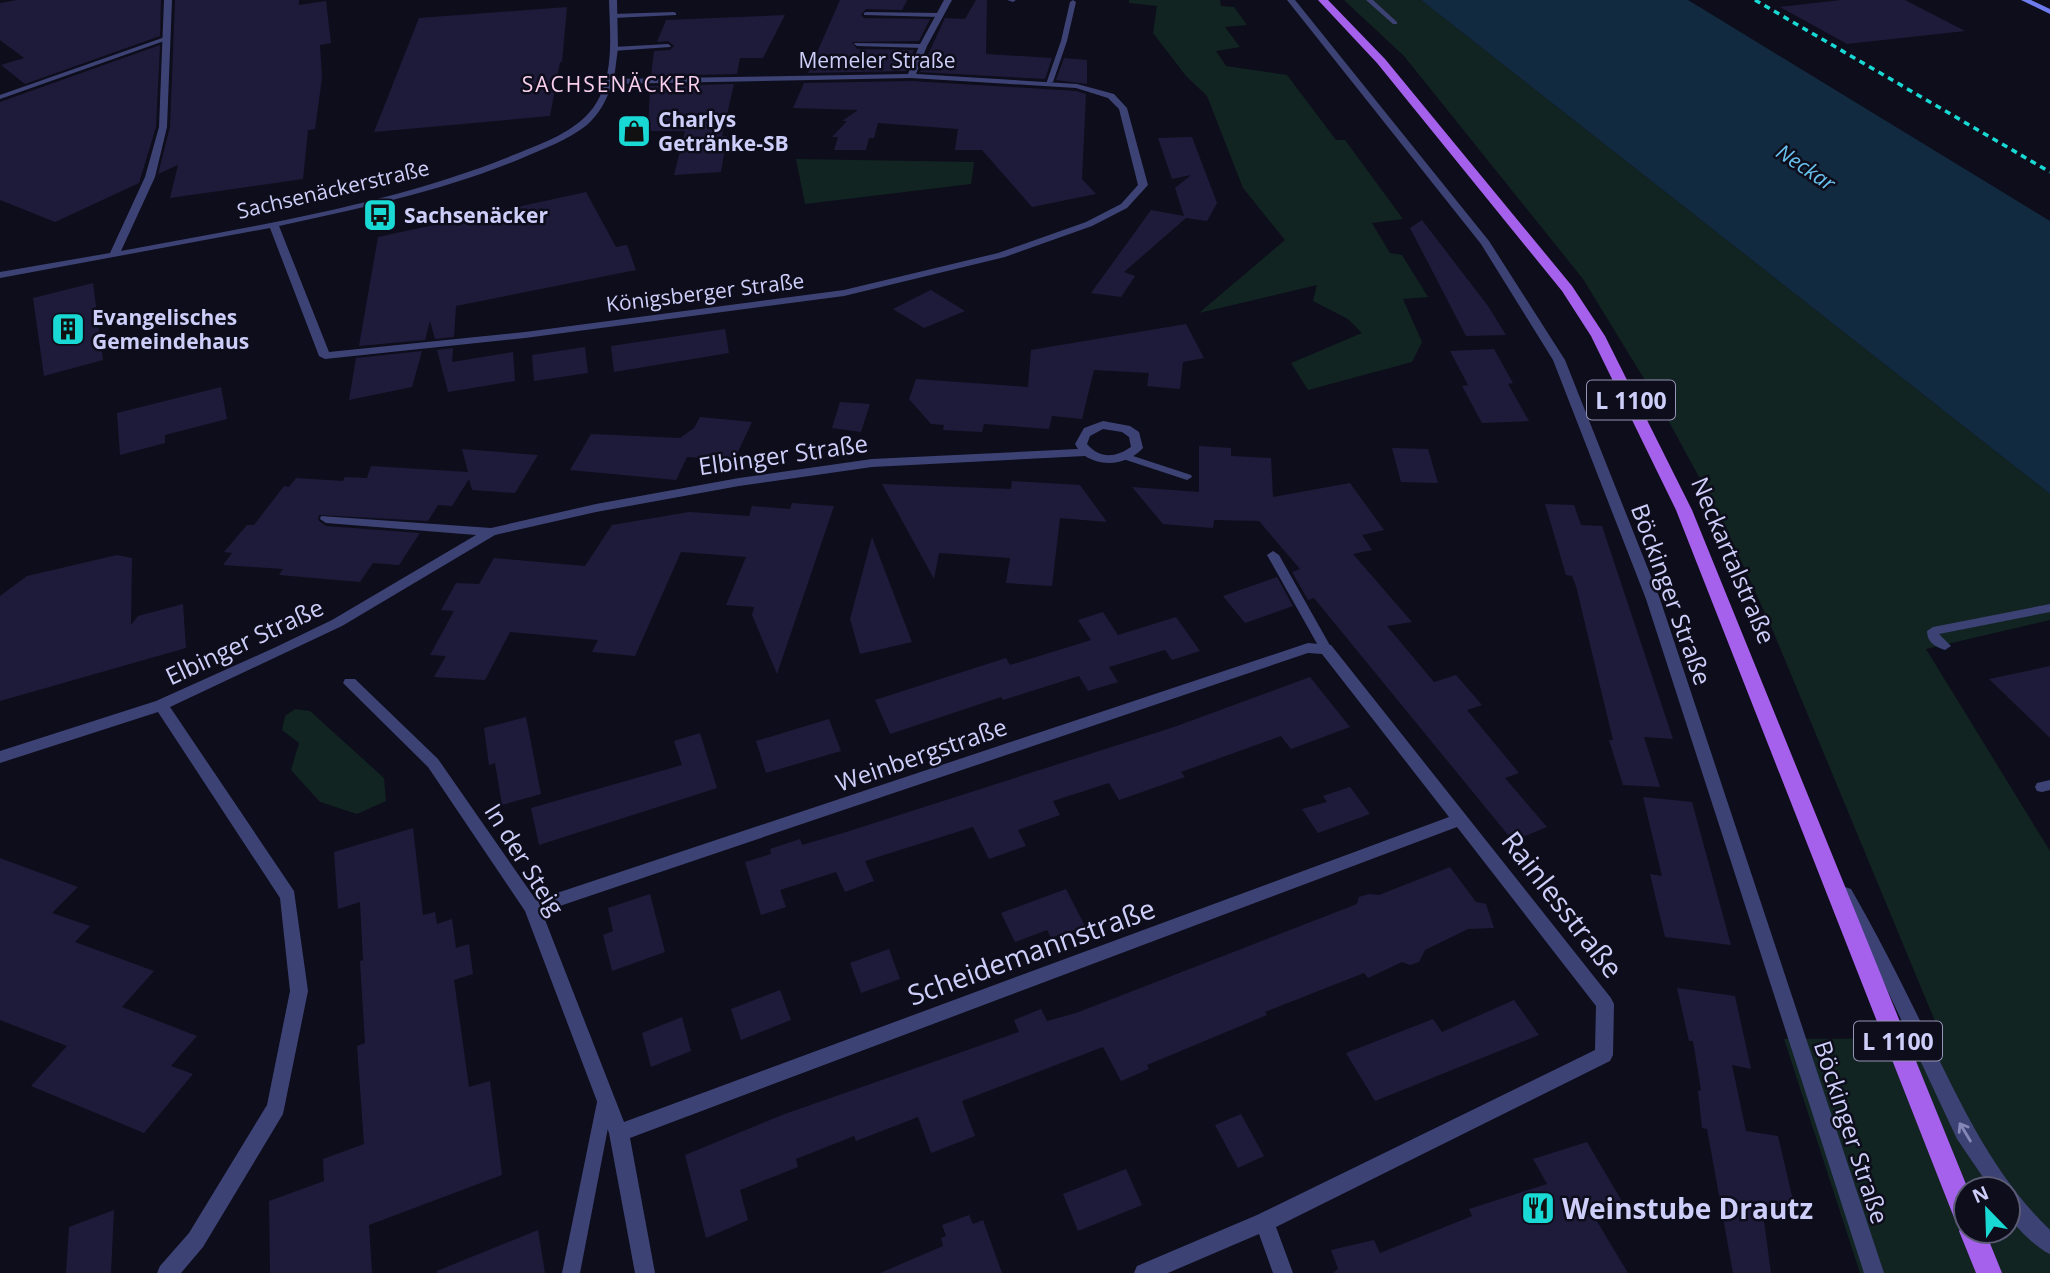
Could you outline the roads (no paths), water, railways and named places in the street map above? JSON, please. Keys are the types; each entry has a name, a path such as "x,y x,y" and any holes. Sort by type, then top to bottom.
{"main road":[{"name":"Neckartalstraße","path":"1323,0 1381,61 1458,155 1567,289 1598,336 1684,510 1829,866 1952,1179"},
{"path":"2025,0 2050,12"},
{"path":"1978,1245 1989,1273"}],"street":[{"path":"114,255 155,163 165,111 168,0"},
{"name":"Sachsenäckerstraße","path":"0,275 273,224 409,194 510,160 587,121 610,82 613,0"},
{"path":"911,76 923,46 948,0"},
{"name":"Böckinger Straße","path":"1291,0 1339,56 1485,243 1559,359 1653,599 1874,1273"},
{"name":"Memeler Straße","path":"610,82 911,76 1049,82 1092,89 1111,96 1122,108 1128,121"},
{"name":"Königsberger Straße","path":"273,224 325,356 525,335 844,293 1001,255 1089,225 1124,206 1143,185 1128,121"},
{"path":"1086,452 1081,444 1083,436 1091,429 1114,425 1126,429 1138,441 1137,448 1127,457"},
{"name":"Elbinger Straße","path":"0,757 161,705 282,651 337,624 491,533 609,505 739,482 872,463 1086,452 1105,460 1127,457"},
{"name":"Elbinger Straße","path":"326,519 491,533"},
{"name":"Weinbergstraße","path":"532,908 1308,648 1326,649"},
{"name":"Rainlesstraße","path":"1144,1273 1264,1222 1604,1055 1605,1004 1326,649"},
{"name":"In der Steig","path":"350,683 433,763 532,908 607,1094 619,1133 645,1273"},
{"path":"161,705 288,896 299,991 276,1108 196,1240 167,1273"},
{"name":"Scheidemannstraße","path":"619,1133 1461,819"},
{"path":"1829,866 1875,946 1964,1132 1993,1175"},
{"path":"2022,1217 2050,1244"},
{"path":"1264,1222 1283,1273"}],"lane":[{"path":"1370,0 1395,23"},
{"path":"1049,82 1065,41 1073,2"},
{"path":"613,16 674,14"},
{"path":"866,14 940,15"},
{"path":"0,97 165,38"},
{"path":"857,44 923,46"},
{"path":"613,49 668,46"},
{"path":"1127,457 1187,477"},
{"name":"Rainlesstraße","path":"1273,555 1326,649"},
{"path":"1945,646 1933,638 1933,631 2050,608"},
{"path":"571,1273 607,1094"}],"water":[{"name":"Neckar","path":"1421,0 1688,0 2050,221 2050,494"}],"railway":[{"path":"1755,0 2050,172"}],"place":[{"name":"Charlys Getränke-SB","path":"634,131"},
{"name":"Sachsenäcker","path":"380,215"},
{"name":"Evangelisches Gemeindehaus","path":"68,329"},
{"name":"Weinstube Drautz","path":"1538,1208"}],"district":[{"name":"SACHSENÄCKER","path":"612,84"}]}
